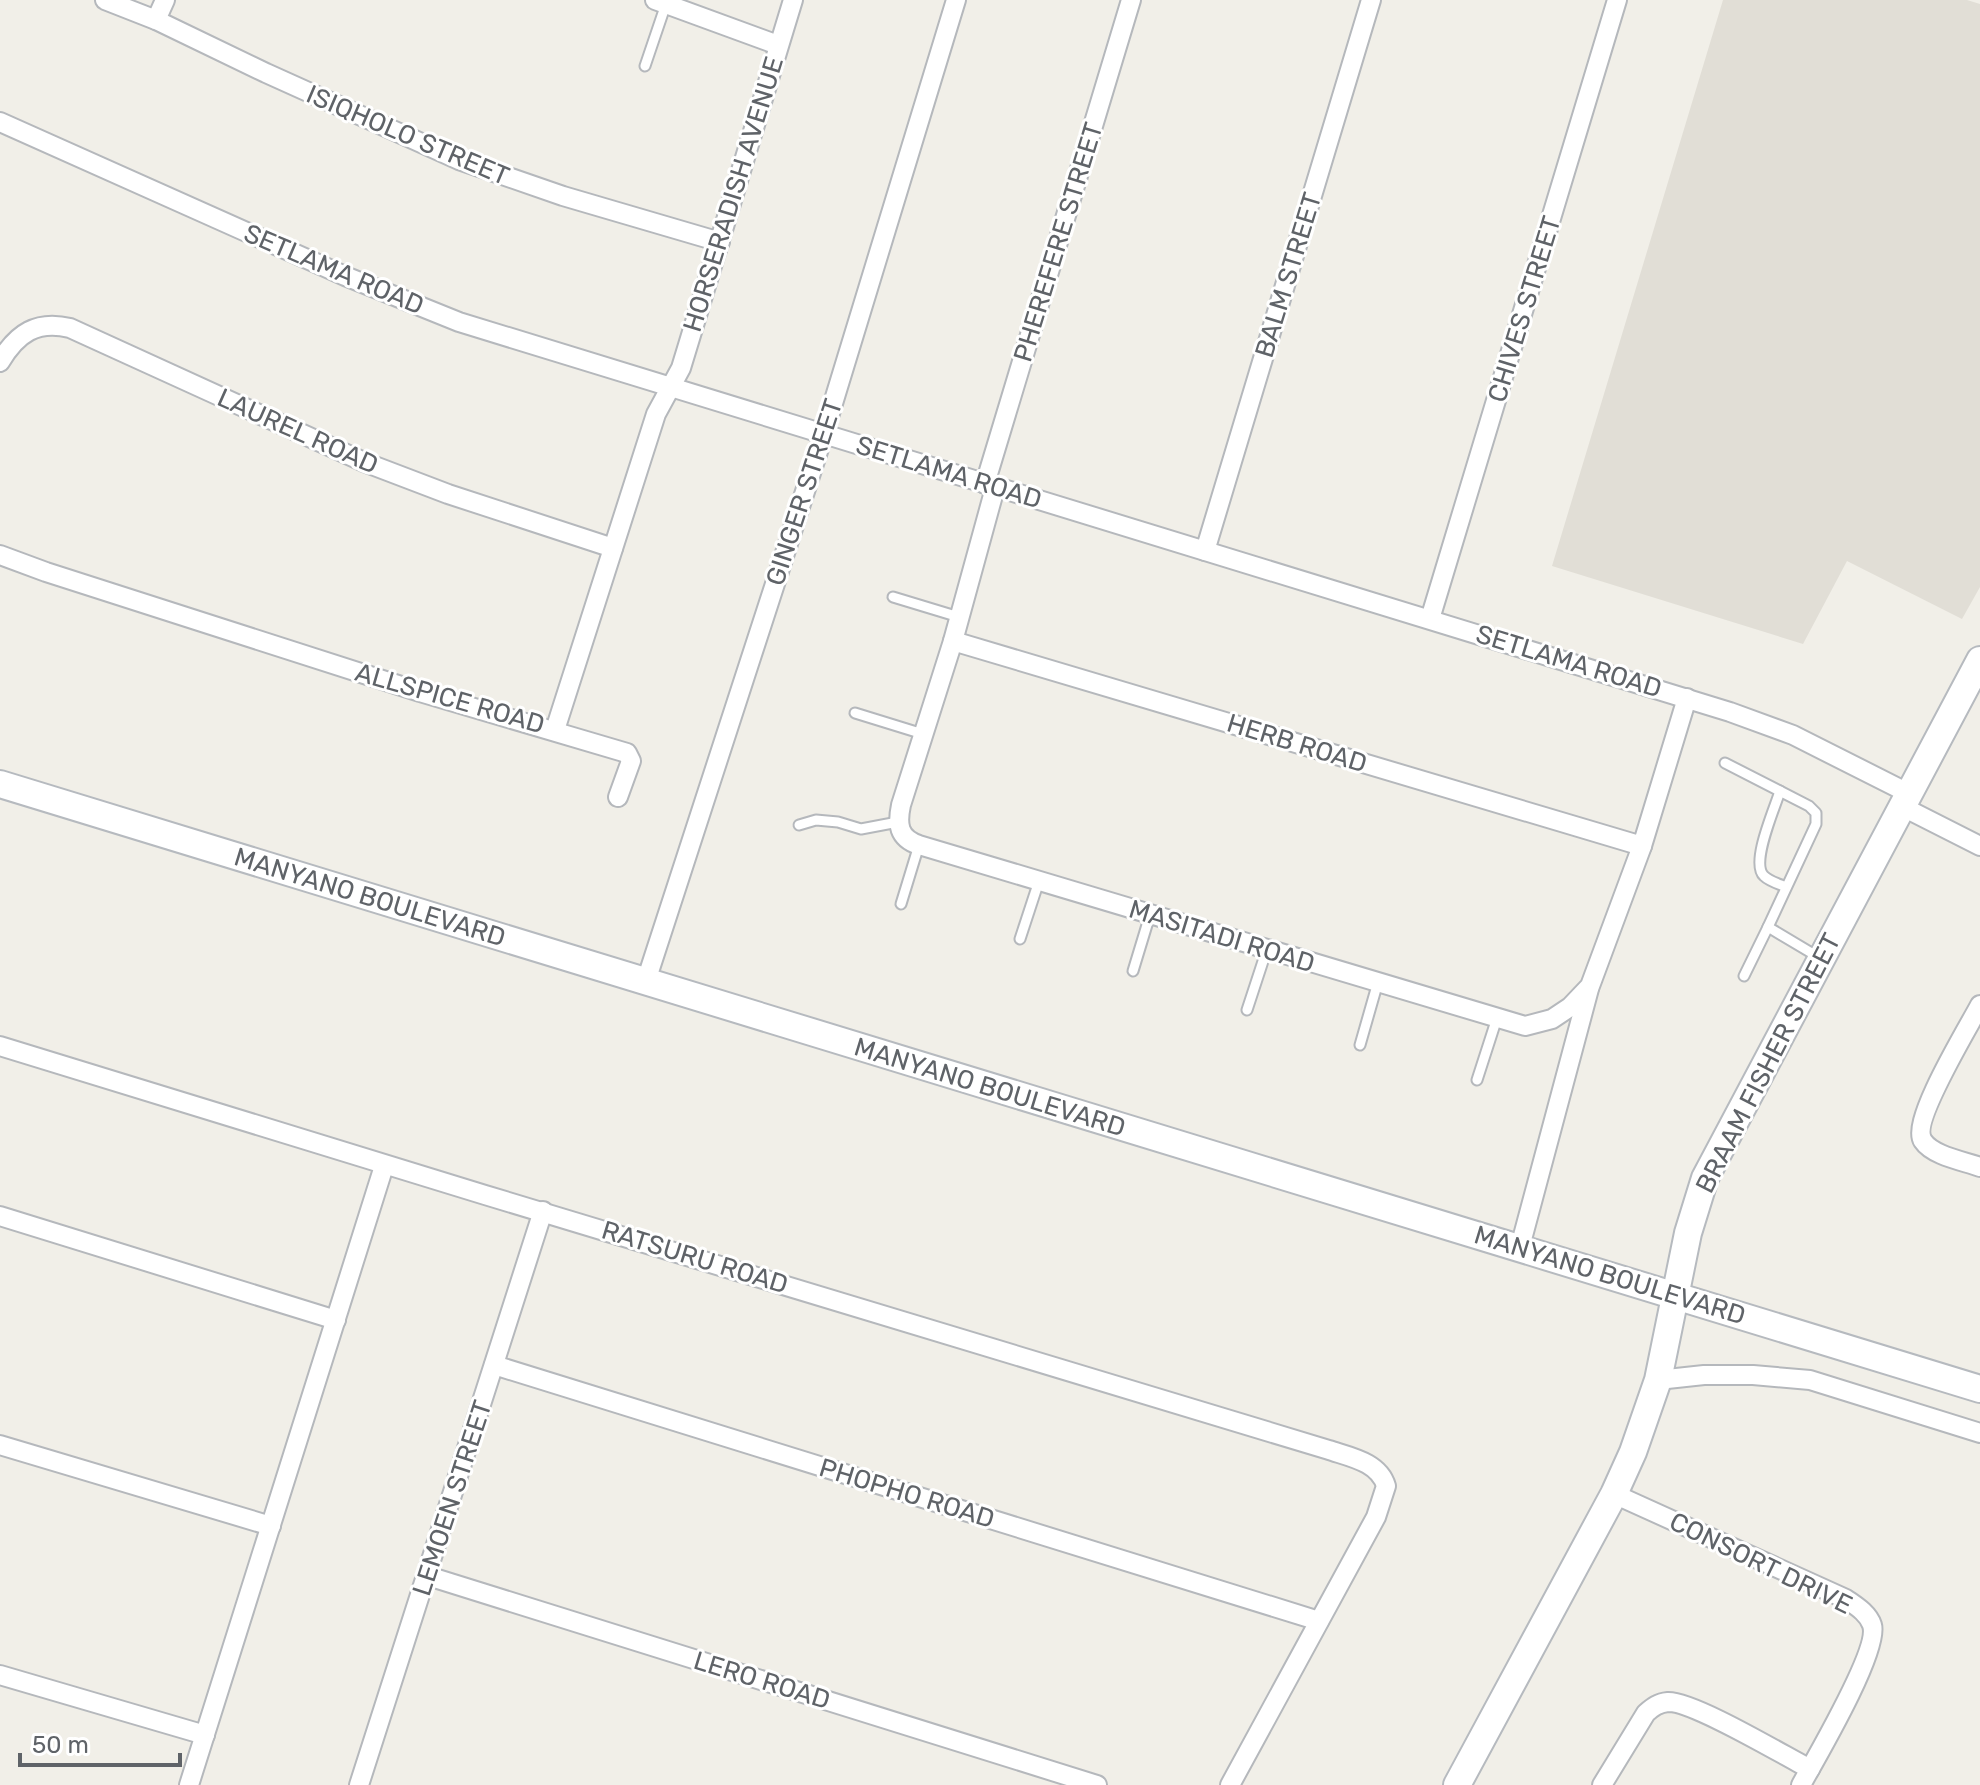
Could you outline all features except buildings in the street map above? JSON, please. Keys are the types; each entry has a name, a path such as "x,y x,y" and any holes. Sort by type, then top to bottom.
{"street":[{"name":"ISIQHOLO STREET","path":"105,0 156,20 459,160 563,196 720,242"},
{"path":"156,20 165,0"},
{"name":"HORSERADISH AVENUE","path":"670,387 681,368 793,0"},
{"name":"GINGER STREET","path":"646,981 824,433 956,0"},
{"name":"PHEREFERE STREET","path":"990,486 1131,0"},
{"name":"BALM STREET","path":"1205,551 1371,0"},
{"name":"CHIVES STREET","path":"1430,619 1617,0"},
{"path":"660,2 778,45"},
{"name":"SETLAMA ROAD","path":"0,122 421,308 491,333 1687,698 1793,735 1980,846"},
{"name":"LAUREL ROAD","path":"0,362 16,339 28,330 55,325 70,328 364,462 448,494 613,548"},
{"name":"ALLSPICE ROAD","path":"0,555 420,692 555,730 656,414 670,387"},
{"path":"919,845 905,837 898,822 953,641 990,486"},
{"name":"HERB ROAD","path":"953,641 1642,846"},
{"name":"BRAAM FISHER STREET","path":"1457,1785 1614,1494 1633,1452 1658,1380 1688,1233 1705,1178 1980,660"},
{"name":"MASITADI ROAD","path":"919,845 1525,1026 1552,1019 1570,1007 1590,986 1642,846 1687,698"},
{"path":"555,730 627,753 631,761 618,797"},
{"name":"MANYANO BOULEVARD","path":"0,784 1980,1389"},
{"path":"1520,1247 1590,986"},
{"path":"1980,1005 1929,1101 1919,1131 1923,1141 1932,1149 1980,1167"},
{"name":"RATSURU ROAD","path":"0,1046 384,1166 543,1211 1345,1455 1371,1466 1384,1480 1384,1496 1376,1517 1319,1621"},
{"path":"189,1785 384,1166"},
{"name":"LEMOEN STREET","path":"359,1785 543,1211"},
{"path":"0,1216 336,1320"},
{"name":"PHOPHO ROAD","path":"494,1365 1319,1621"},
{"path":"1658,1380 1704,1375 1753,1375 1810,1380 1980,1433"},
{"path":"0,1445 271,1526"},
{"name":"CONSORT DRIVE","path":"1614,1494 1846,1599 1868,1617 1873,1627 1869,1654 1806,1777"},
{"name":"LERO ROAD","path":"428,1576 1097,1785"},
{"path":"1230,1785 1319,1621"},
{"path":"0,1675 205,1735"},
{"path":"1602,1785 1646,1713 1655,1705 1668,1702 1704,1713 1806,1777"}],"lane":[{"path":"645,66 660,2"},
{"path":"893,597 959,617"},
{"path":"855,713 923,734"},
{"path":"1725,763 1809,806 1816,813 1816,824 1744,976"},
{"path":"1780,791 1758,868 1764,876 1786,887"},
{"path":"799,825 816,820 861,829 898,822"},
{"path":"901,904 919,845"},
{"path":"1020,939 1039,881"},
{"path":"1133,971 1150,915"},
{"path":"1768,927 1820,958"},
{"path":"1247,1010 1267,949"},
{"path":"1360,1045 1378,982"},
{"path":"1477,1080 1497,1018"}],"shaded area":[{"path":"1723,0 1967,0 1980,4 1980,587 1962,619 1847,561 1803,644 1552,566"}]}
